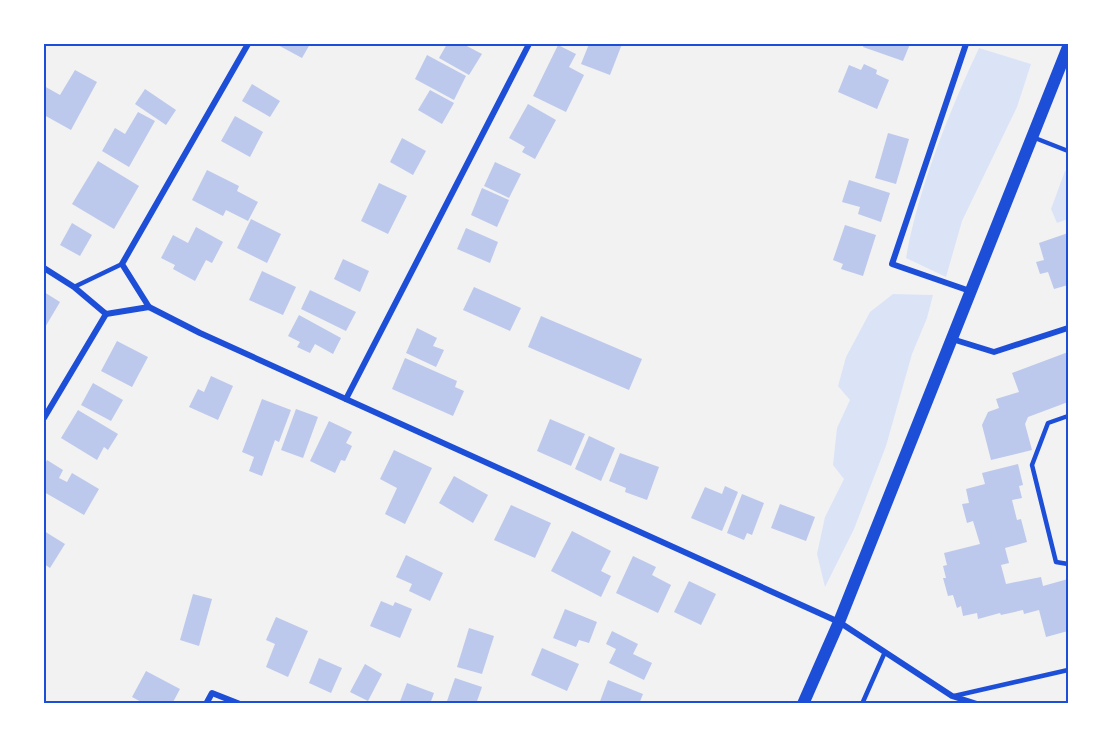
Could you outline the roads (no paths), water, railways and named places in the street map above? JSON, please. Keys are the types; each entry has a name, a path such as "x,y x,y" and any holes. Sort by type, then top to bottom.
{"main road":[{"path":"803,704 839,622 1068,47"}],"street":[{"path":"248,44 122,264 149,307 346,399 839,622 952,696 977,704"},
{"path":"346,399 529,44"},
{"path":"966,44 892,264 970,291"},
{"path":"44,268 74,287 106,314 149,307"},
{"path":"44,418 106,314"},
{"path":"951,339 994,351 1068,328"},
{"path":"206,704 212,693 240,704"}],"lane":[{"path":"1032,137 1068,151"},
{"path":"74,287 122,264"},
{"path":"1068,416 1048,423 1032,465 1056,562 1068,564"},
{"path":"862,704 885,652"},
{"path":"952,696 1068,670"}]}
